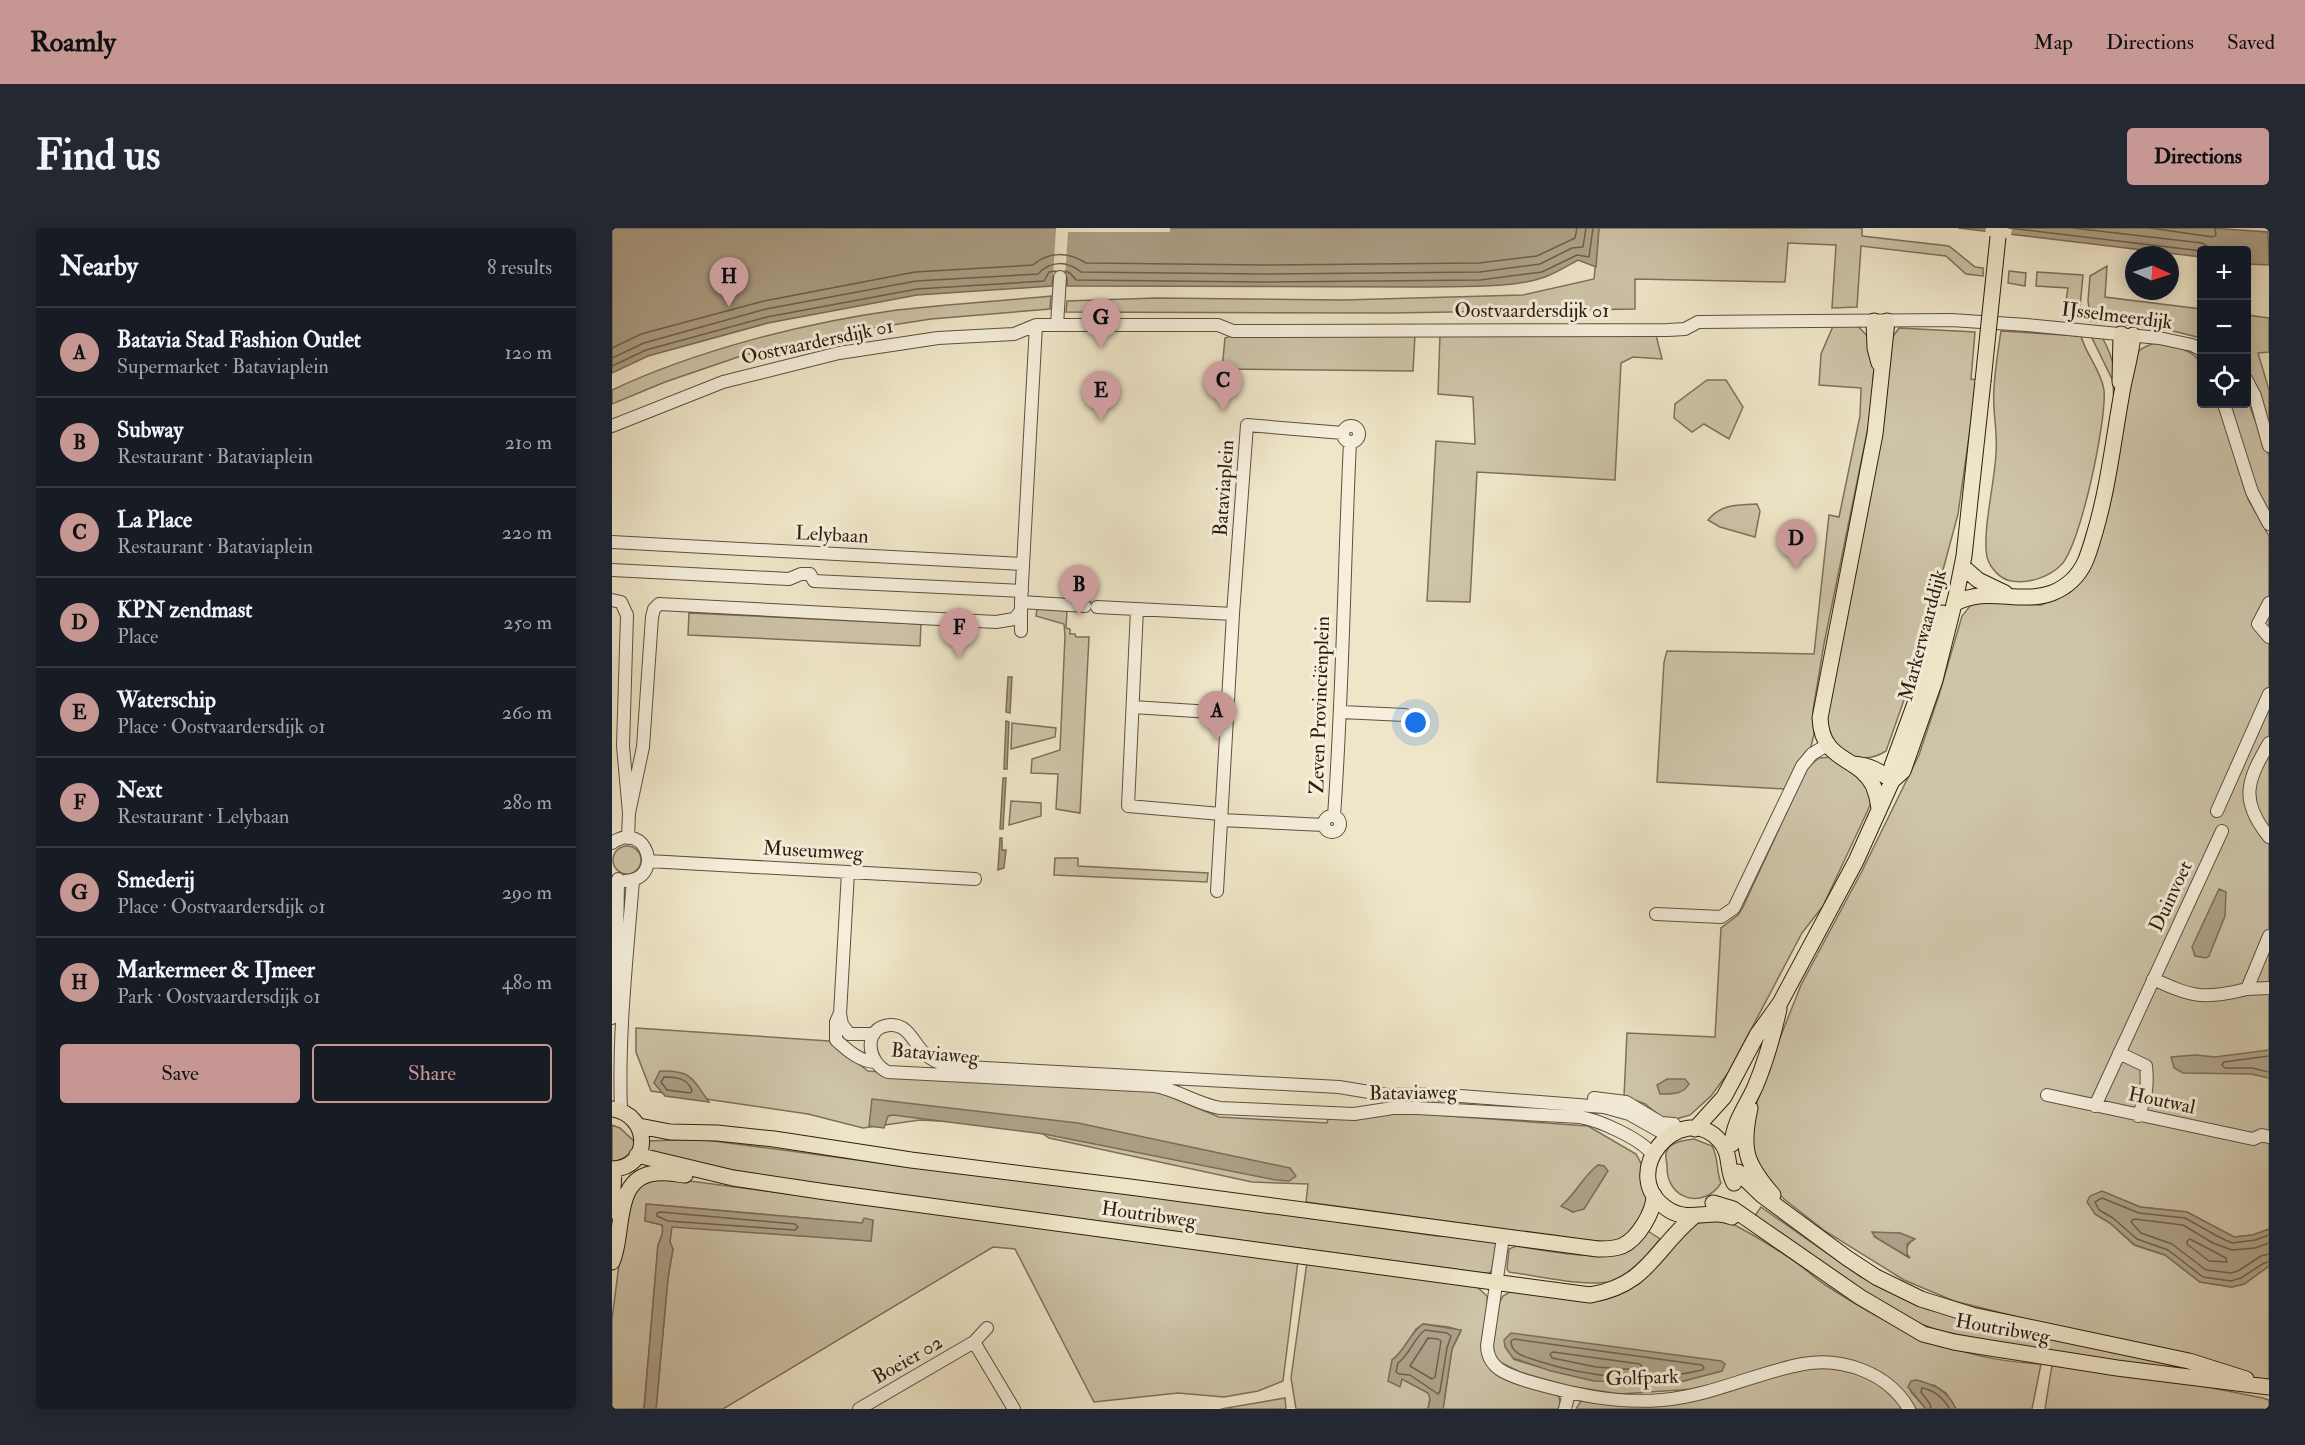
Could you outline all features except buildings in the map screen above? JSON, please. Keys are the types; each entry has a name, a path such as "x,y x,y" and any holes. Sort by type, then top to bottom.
{"main road":[{"name":"Markerwaarddijk","path":"1697,1123 1734,1075 1757,1035 1780,1003 1856,861 1892,782 1903,771 1935,680 1962,566 1999,228"},
{"path":"1880,808 1872,784 1853,764 1834,753 1827,745 1820,725 1820,710 1875,434 1881,369 1886,346 1881,321"},
{"path":"1954,604 1974,595 2025,597 2053,592 2067,585 2085,562 2101,512 2110,470 2121,396 2119,364 2127,334"},
{"name":"Markerwaarddijk","path":"1892,782 1892,766 1929,657 1970,492"},
{"path":"1962,566 1978,580 2010,595"},
{"path":"1853,764 1874,769 1892,782"},
{"name":"Markerwaarddijk","path":"1732,1144 1734,1126 1755,1088 1773,1038 1780,1003"},
{"path":"1755,1088 1745,1134 1746,1155 1755,1174 1791,1217"},
{"path":"612,1210 613,1169 627,1166 637,1155 640,1131 631,1117 615,1113"},
{"path":"1697,1123 1724,1146 1729,1157 1730,1174 1736,1178"},
{"path":"1697,1123 1718,1128 1732,1144 1737,1155 1736,1178 1725,1195 1712,1208 1687,1213 1666,1208 1654,1195 1648,1177 1651,1159 1673,1129 1697,1123"},
{"name":"Houtribweg","path":"640,1131 717,1133 774,1139 910,1160 1130,1186 1598,1249 1623,1246 1633,1238 1652,1210 1654,1195"},
{"name":"Houtribweg","path":"637,1155 733,1178 1359,1263 1496,1284 1590,1295 1613,1291 1632,1281 1648,1266 1687,1213"},
{"path":"1651,1159 1658,1167 1661,1189 1672,1202 1687,1213"},
{"path":"612,1262 616,1254 625,1196 635,1182 644,1176 656,1173 733,1178"},
{"name":"Houtribweg","path":"1736,1178 1876,1277 1941,1306 2040,1330 2189,1361 2226,1371 2269,1387"},
{"name":"Houtribweg","path":"1712,1208 1733,1209 1860,1297 1923,1334 1954,1342 2139,1371 2269,1387"}],"street":[{"path":"1057,325 1060,277"},
{"name":"Oostvaardersdijk 01","path":"612,426 723,382 839,352 938,338 1014,334 1036,325 1218,325 1233,331 1668,330 1685,329 1698,322 1951,320 2027,325"},
{"path":"1021,631 1036,325"},
{"name":"IJsselmeerdijk","path":"2027,325 2159,338 2197,348"},
{"path":"2251,388 2269,446"},
{"path":"2225,408 2252,492 2269,524"},
{"name":"Bataviaplein","path":"1217,891 1233,614 1247,425 1347,437 1343,595"},
{"name":"Lelybaan","path":"612,542 1023,564"},
{"path":"612,570 789,579 801,574 810,574 814,580 1021,601 1233,614"},
{"name":"Zeven Provinciënplein","path":"1221,817 1324,825 1327,817 1334,816 1341,712 1343,595"},
{"path":"629,813 641,758 651,616 656,606 668,604 996,622 1014,619 1021,601"},
{"path":"618,602 627,615 624,758 629,813 628,837"},
{"path":"2269,603 2258,624 2269,638"},
{"path":"1137,609 1128,806 1221,817"},
{"path":"2217,812 2265,713 2269,694"},
{"path":"1133,706 1227,712"},
{"path":"1341,712 1405,715"},
{"path":"2269,744 2253,771 2249,800 2256,819 2269,837"},
{"path":"1656,914 1721,917 1734,908 1802,766 1812,754 1827,745"},
{"path":"624,758 641,758"},
{"name":"Duinvoet","path":"2095,1106 2223,831"},
{"path":"612,843 621,838 635,839 644,846 648,861 644,873 633,880 615,878 617,946 612,1018"},
{"name":"Museumweg","path":"648,861 975,879"},
{"path":"848,872 840,1014 842,1024 849,1034 874,1034"},
{"path":"615,1113 626,947 633,880"},
{"path":"2247,989 2269,936"},
{"path":"2153,978 2180,991 2217,997 2247,989 2269,988"},
{"path":"840,1014 836,1022 836,1040 867,1062 875,1062"},
{"name":"Bataviaweg","path":"1651,1159 1612,1128 1592,1119 1580,1117 1393,1108 1354,1114 1210,1107 1176,1091 1155,1086 888,1072 875,1062 871,1041 874,1034 884,1026 896,1025 904,1029 925,1054 935,1062 948,1066 1339,1087 1387,1095 1434,1094 1521,1099 1539,1103 1613,1108 1661,1132 1673,1129"},
{"path":"2119,1053 2146,1066 2145,1101 2138,1116"},
{"name":"Houtwal","path":"2047,1095 2253,1139 2262,1135 2269,1137"},
{"name":"Golfpark","path":"1503,1237 1487,1333 1487,1354 1490,1362 1504,1372 1569,1393 1608,1401 1662,1400 1705,1393 1804,1364 1835,1364 1863,1369 1889,1384 1909,1409"},
{"name":"Boeier 02","path":"859,1409 975,1342 987,1328"},
{"path":"975,1342 1014,1409"},
{"path":"1565,1409 1569,1393"}],"shaded area":[{"path":"1599,228 1862,228 1862,236 1949,246 1975,267 1983,268 1983,276 1966,274 1946,256 1861,246 1857,307 1832,308 1836,245 1788,243 1785,282 1635,279 1635,309 1391,313 1066,312 1067,301 1157,298 1344,300 1523,295 1594,279"},
{"path":"2107,266 2105,297 2197,308 2197,337 2165,329 2091,321 2088,301 2090,276"},
{"path":"2009,271 2026,273 2025,286 2008,283"},
{"path":"2037,272 2083,275 2080,307 2065,306 2068,288 2036,286"},
{"path":"1051,296 1050,309 931,319 847,332 741,356 665,382 612,404 612,390 645,376 679,362 788,330 897,310"},
{"path":"2251,316 2269,318 2269,352 2258,353 2269,390 2269,430 2251,382"},
{"path":"1834,324 1856,324 1869,338 1874,367 1871,413 1824,644 1813,710 1814,734 1811,747 1797,763 1785,789 1657,782 1664,662 1667,651 1814,654 1829,515 1839,517 1860,416 1861,388 1819,385 1821,354"},
{"path":"1899,328 1975,332 1971,379 1977,380 1958,514 1921,652 1886,751 1860,758 1845,752 1832,739 1827,728 1827,711 1889,342"},
{"path":"2001,331 2081,336 2100,376 2104,390 2101,426 2091,480 2077,533 2069,553 2061,565 2051,573 2038,579 2025,581 2011,581 1999,575 1988,561 1986,547 1987,520 1996,453 1994,397"},
{"path":"1440,334 1656,335 1662,359 1633,357 1621,363 1615,480 1477,472 1470,602 1427,601 1436,441 1475,444 1473,397 1438,394"},
{"path":"1234,335 1415,335 1413,371 1222,369 1225,338"},
{"path":"2091,336 2102,337 2113,363 2114,408 2113,381"},
{"path":"2155,343 2167,345 2188,352 2197,359 2197,408 2223,408 2248,499 2269,536 2269,1229 2253,1235 2234,1237 2187,1212 2140,1207 2126,1201 2095,1214 2110,1223 2134,1245 2165,1255 2200,1282 2232,1287 2244,1284 2269,1266 2269,1383 2227,1369 1954,1301 1904,1280 1825,1231 1784,1199 1765,1180 1751,1156 1752,1116 1778,1043 1801,985 1862,871 1919,755 1962,616 1970,606 1979,602 2041,605 2069,593 2080,582 2101,536 2112,495 2131,362 2144,348","holes":["1900,1233 1914,1239 1906,1252 1908,1257 1875,1237"]},
{"path":"1707,380 1726,380 1743,407 1729,439 1704,424 1692,432 1674,418 1675,404"},
{"path":"2230,408 2250,408 2269,456 2269,515 2258,497"},
{"path":"1757,504 1760,511 1755,537 1720,527 1708,520 1724,508"},
{"path":"1037,609 1067,611 1066,628 1070,629 1070,634 1075,634 1076,637 1089,637 1080,813 1056,809 1058,774 1031,773 1032,759 1060,750 1065,636 1064,624 1036,616"},
{"path":"689,613 921,624 920,646 688,635"},
{"path":"1012,723 1056,728 1055,737 1011,749"},
{"path":"1831,757 1863,781 1872,800 1867,812 1823,906 1802,933 1728,1073 1711,1096 1690,1115 1676,1119 1664,1119 1645,1104 1624,1096 1627,1033 1715,1037 1721,928 1738,915 1743,907 1807,768 1819,758"},
{"path":"1011,801 1041,803 1041,816 1009,825"},
{"path":"627,846 637,850 641,860 637,870 627,874 617,870 613,860 617,850"},
{"path":"1055,858 1078,858 1078,866 1208,873 1207,882 1054,875"},
{"path":"636,1028 829,1041 868,1071 1159,1092 1219,1117 1327,1123 1328,1118 1408,1113 1588,1126 1636,1154 1643,1167 1648,1191 1646,1205 1639,1223 1621,1240 1611,1242 1306,1202 1308,1184 1252,1182 1049,1138 1031,1126 920,1120 863,1128 808,1114 651,1091 636,1052","holes":["1598,1165 1604,1166 1573,1212 1562,1206 1593,1169"]},
{"path":"612,1125 620,1128 635,1142 627,1156 612,1162"},
{"path":"699,1139 1183,1200 1437,1236 1492,1236 1496,1243 1492,1269 1490,1273 1484,1273 795,1181 647,1152 648,1141"},
{"path":"1694,1139 1712,1146 1721,1183 1705,1197 1696,1198 1687,1197 1673,1187 1668,1178 1666,1156 1667,1149 1673,1144"},
{"path":"667,1178 1298,1261 1283,1381 1258,1391 1224,1397 1178,1393 1094,1402 1015,1249 993,1247 723,1409 656,1409 668,1278 673,1249 670,1242 671,1226 871,1241 873,1221 862,1223 647,1204 645,1221 662,1225 663,1230 658,1245 644,1409 612,1409 612,1319 627,1204 645,1181"},
{"path":"1761,1207 1861,1277 1926,1309 2241,1381 2048,1354 1937,1330 1908,1319 1876,1301 1754,1217"},
{"path":"1723,1219 1733,1224 1780,1252 1823,1284 1878,1317 1929,1340 1982,1356 2041,1364 2032,1409 1956,1409 1946,1393 1934,1385 1911,1392 1926,1409 1916,1409 1910,1401 1849,1361 1694,1389 1620,1394 1568,1386 1520,1372 1496,1360 1493,1345 1494,1330 1503,1296 1513,1290 1610,1297 1698,1220","holes":["1513,1359 1684,1381 1639,1383 1597,1380 1556,1372"]},
{"path":"1645,1229 1660,1239 1632,1269 1611,1281 1575,1282 1509,1272 1507,1269 1509,1249 1516,1246 1577,1255 1610,1255 1632,1249"},
{"path":"1307,1262 1475,1285 1487,1296 1483,1352 1485,1362 1492,1370 1513,1382 1559,1396 1561,1409 1443,1409 1452,1349 1461,1331 1424,1324 1416,1329 1402,1353 1392,1360 1402,1379 1429,1393 1428,1409 1296,1409 1291,1378"},
{"path":"2052,1365 2172,1380 2263,1398 2269,1400 2269,1409 2045,1409"},
{"path":"1812,1367 1848,1369 1878,1383 1905,1409 1576,1409 1581,1401 1629,1406"},
{"path":"1285,1398 1286,1409 1221,1409"}],"water":[{"path":"612,228 1599,228 1596,267 1578,260 1532,281 1486,286 1424,287 1067,286 1067,278 1053,277 1052,286 917,295 768,323 648,356 612,373"},
{"path":"1958,228 2211,228 2268,232 2269,265 2251,264 2251,246 2197,246 2197,257 2179,254 2179,246 2125,246 2125,248"},
{"path":"1008,677 1012,677 1010,713 1006,712"},
{"path":"1006,721 1009,722 1007,769 1004,769"},
{"path":"1003,778 1006,778 1003,829 1000,829"},
{"path":"1000,838 1002,838 1002,850 1006,850 1004,868 998,870"},
{"path":"2219,889 2226,892 2225,916 2209,956 2206,958 2195,956 2192,947"},
{"path":"2269,1050 2269,1078 2251,1074 2183,1073 2174,1068 2171,1057 2196,1055 2215,1057"},
{"path":"660,1071 678,1072 690,1077 709,1102 665,1096 654,1083"},
{"path":"1667,1079 1685,1079 1689,1084 1680,1092 1660,1094 1657,1085"},
{"path":"872,1099 1078,1123 1290,1168 1296,1176 1289,1181 1276,1180 1044,1134 893,1115 888,1116 884,1128 869,1126"},
{"path":"1598,1165 1604,1166 1608,1171 1584,1209 1573,1212 1561,1206 1588,1174"},
{"path":"2102,1191 2140,1207 2187,1212 2234,1237 2253,1235 2269,1229 2269,1266 2244,1284 2232,1287 2200,1282 2165,1255 2135,1245 2110,1223 2095,1214 2087,1202 2090,1196"},
{"path":"646,1204 862,1223 864,1218 873,1220 871,1241 672,1227 670,1242 673,1249 668,1278 656,1409 644,1409 658,1245 663,1230 662,1225 645,1221"},
{"path":"1872,1232 1900,1233 1915,1239 1907,1244 1907,1254 1910,1258 1875,1237"},
{"path":"1423,1324 1461,1330 1452,1349 1443,1409 1428,1409 1430,1399 1428,1393 1402,1379 1400,1387 1388,1381 1392,1360"},
{"path":"1511,1333 1721,1361 1725,1364 1722,1371 1684,1381 1655,1383 1594,1381 1551,1371 1513,1358 1505,1347 1504,1340"},
{"path":"1917,1380 1940,1390 1956,1409 1926,1409 1908,1387 1911,1381"}],"pier":[{"path":"1056,228 1170,228 1170,232 1068,232 1065,278 1053,277"},
{"path":"1986,228 2012,228 2011,237 1985,234"}],"place":[{"name":"Markermeer & IJmeer","path":"729,307"},
{"name":"Smederij","path":"1101,348"},
{"name":"La Place","path":"1223,411"},
{"name":"Waterschip","path":"1101,421"},
{"name":"KPN zendmast","path":"1796,569"},
{"name":"Subway","path":"1079,615"},
{"name":"Next","path":"959,658"},
{"name":"Batavia Stad Fashion Outlet","path":"1217,741"}]}
